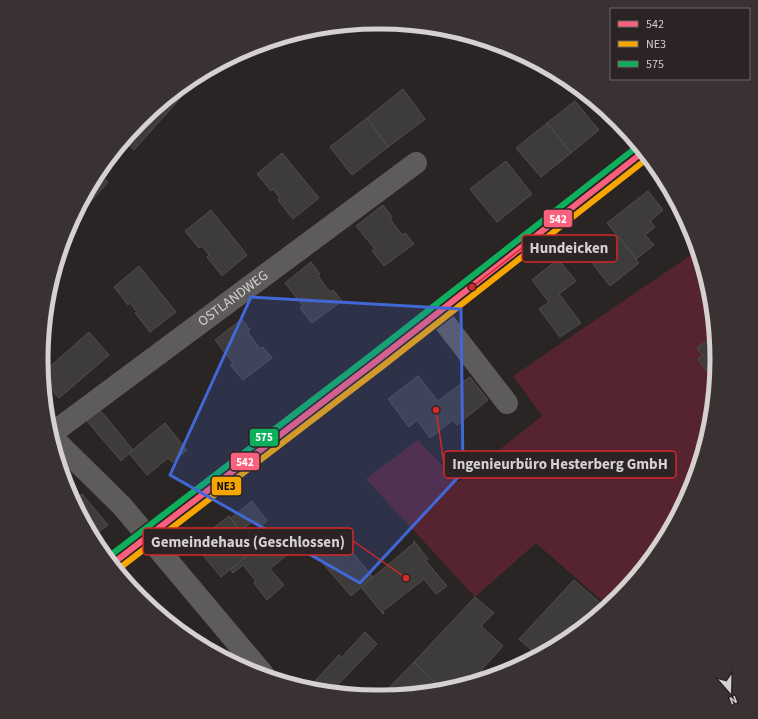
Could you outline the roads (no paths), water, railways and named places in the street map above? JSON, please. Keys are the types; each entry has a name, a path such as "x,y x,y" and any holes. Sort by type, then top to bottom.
{"main road":[{"path":"117,560 438,314 639,156"}],"street":[{"name":"OSTLANDWEG","path":"57,431 416,163"},
{"path":"438,314 507,402"},
{"path":"60,444 122,506 256,666"}],"place":[{"name":"Hundeicken","path":"472,287"},
{"name":"Ingenieurbüro Hesterberg GmbH","path":"436,410"},
{"name":"Gemeindehaus (Geschlossen)","path":"406,578"}]}
